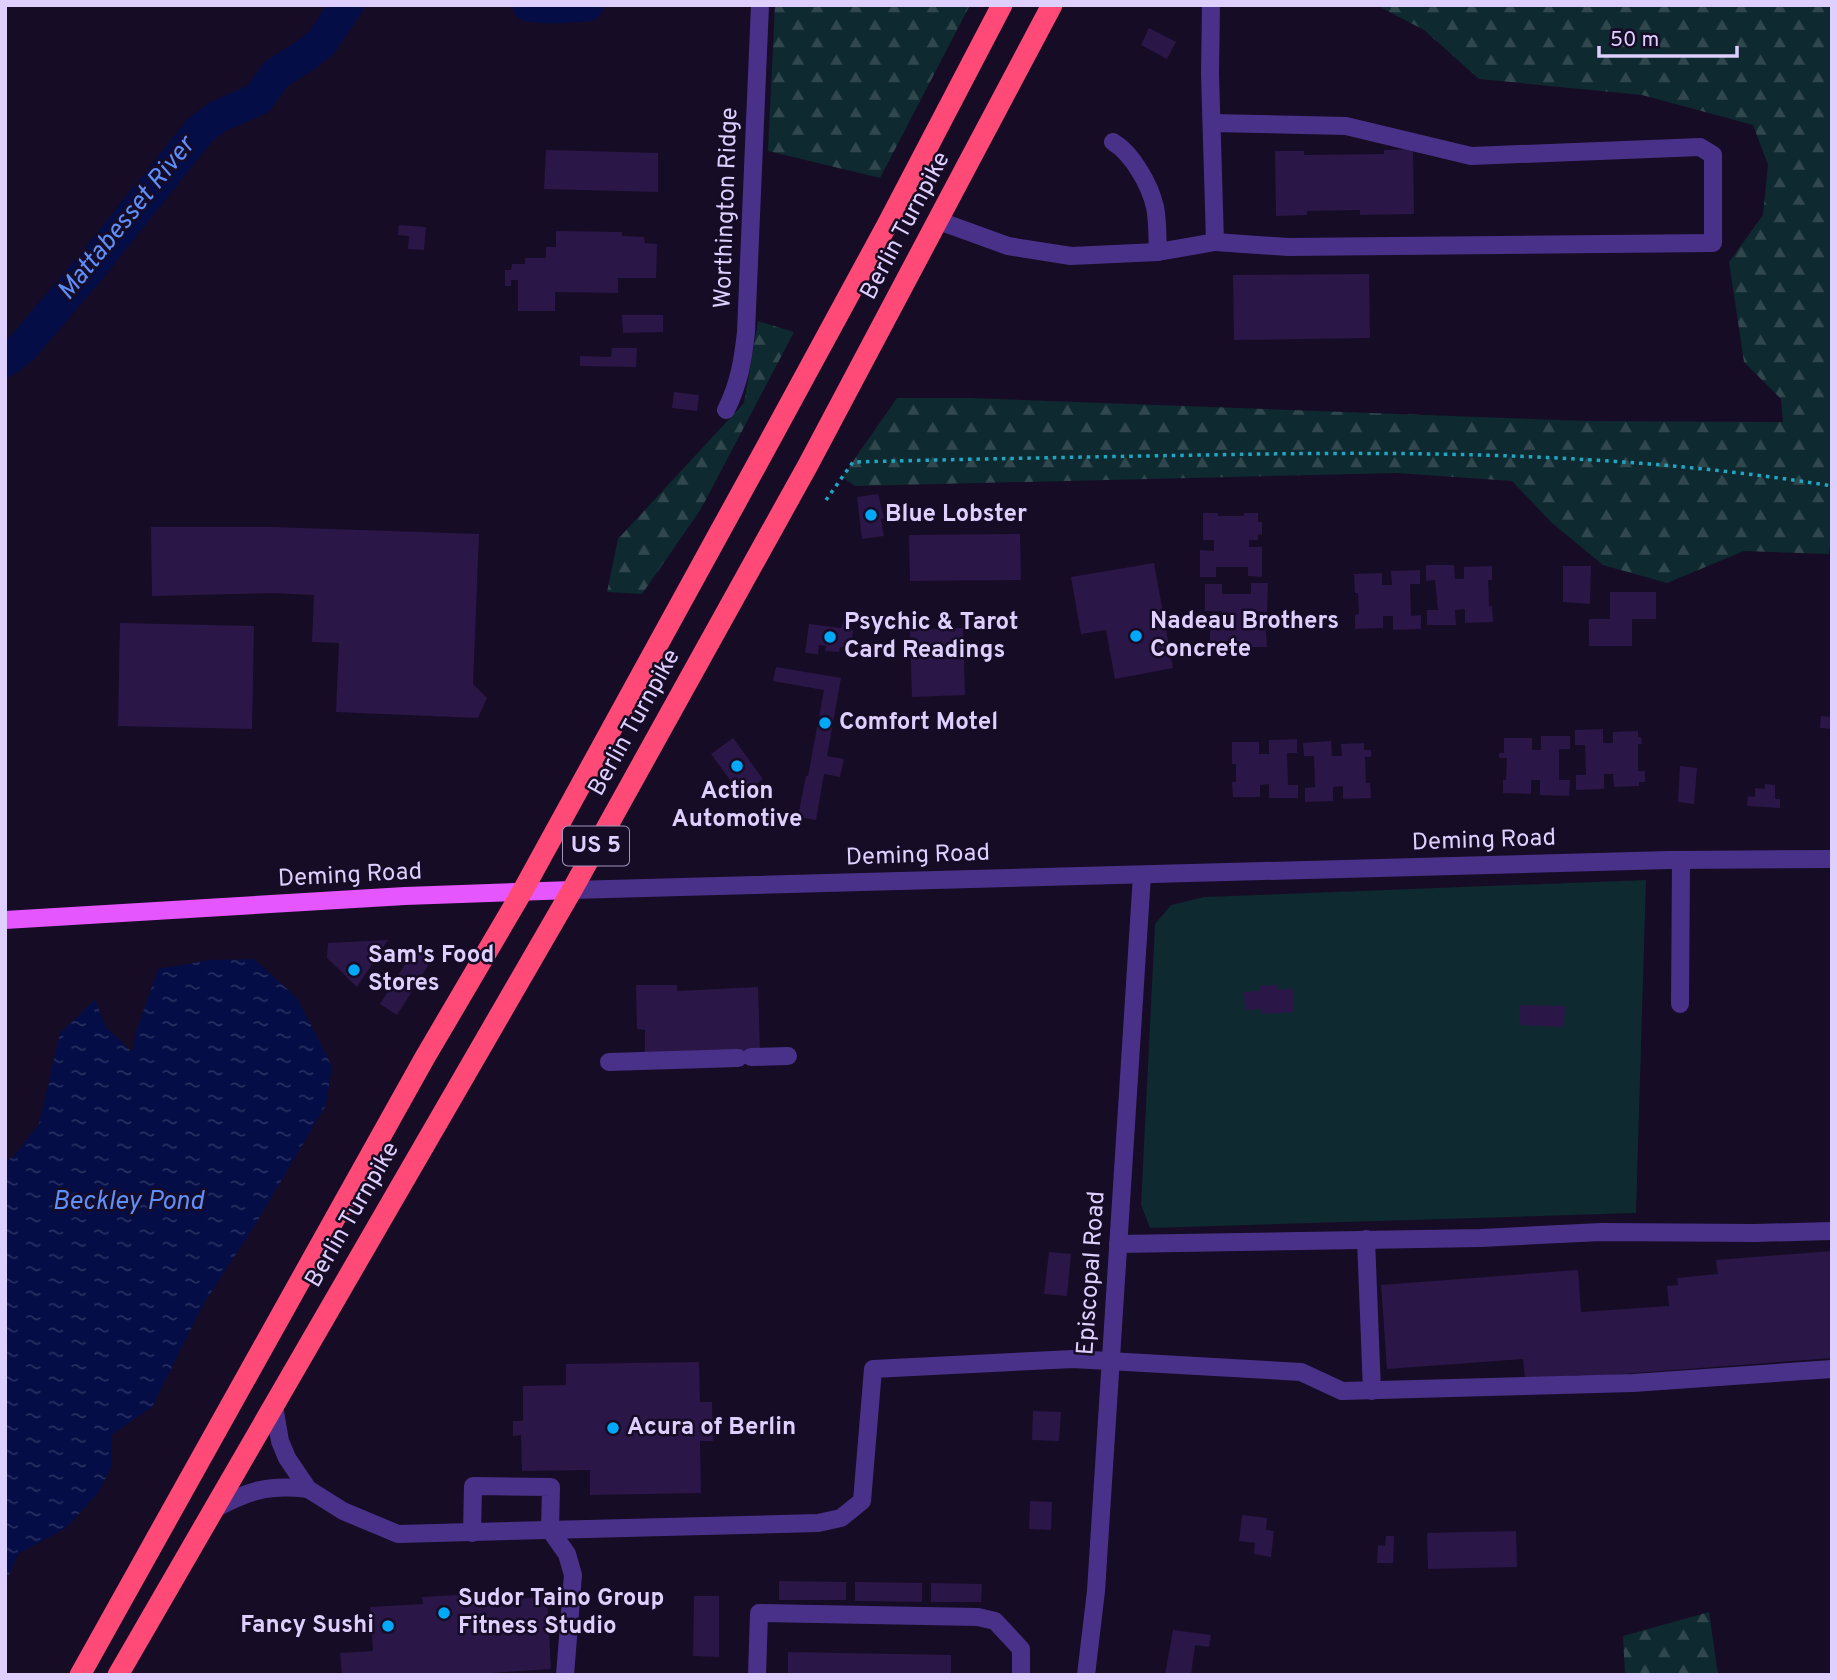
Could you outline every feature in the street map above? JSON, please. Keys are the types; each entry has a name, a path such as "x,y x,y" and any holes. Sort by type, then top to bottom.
{"highway":[{"name":"Berlin Turnpike","path":"80,1675 417,1071 522,892 834,322 1002,5"},
{"name":"Berlin Turnpike","path":"118,1675 572,890 803,475 1052,5"}],"main road":[{"name":"Deming Road","path":"5,920 405,896 572,890"}],"street":[{"name":"Worthington Ridge","path":"726,410 736,390 746,332 760,5"},
{"path":"1211,5 1215,242"},
{"path":"939,221 1008,246 1071,256 1158,252 1215,242 1289,247 1713,243 1713,155 1700,147 1471,156 1346,126 1212,123"},
{"path":"1113,142 1124,149 1137,165 1155,206 1158,252"},
{"name":"Deming Road","path":"572,890 1681,860 1832,859"},
{"path":"1680,1004 1681,860"},
{"name":"Episcopal Road","path":"1086,1675 1096,1591 1142,875"},
{"path":"609,1062 788,1056"},
{"path":"1118,1244 1481,1238 1601,1232 1832,1231"},
{"path":"1366,1239 1372,1391"},
{"path":"274,1406 286,1458 293,1472 308,1489 343,1511 398,1534 472,1533 818,1523 841,1518 862,1501 873,1369 1073,1359 1301,1372 1342,1391 1633,1383 1832,1369"},
{"path":"472,1533 473,1486 551,1487 550,1530 567,1554 573,1575 565,1675"},
{"path":"214,1509 243,1493 266,1487 308,1489"},
{"path":"757,1675 759,1613 995,1621 1021,1649 1021,1675"}],"path":[{"path":"825,500 853,461 1277,454 1446,454 1592,460 1713,470 1832,486"}],"green space":[{"path":"775,5 970,5 880,178 768,151"},
{"path":"1376,5 1832,5 1832,530 1829,554 1744,551 1667,583 1603,565 1552,523 1512,481 1397,473 855,486 842,477 897,398 969,398 1587,421 1783,422 1781,399 1744,362 1729,262 1763,215 1768,165 1753,125 1642,95 1479,79 1424,30"},
{"path":"758,321 794,332 701,509 642,594 607,592 618,539 744,403"},
{"path":"1646,880 1636,1213 1150,1228 1141,1205 1155,924 1171,905 1204,897"},
{"path":"1709,1612 1718,1675 1625,1675 1623,1636"}],"water":[{"name":"Beckley Pond","path":"254,959 297,998 332,1066 326,1105 255,1225 203,1305 152,1407 111,1435 112,1466 98,1493 66,1528 18,1554 5,1585 5,1161 13,1157 39,1124 60,1033 95,1000 106,1027 132,1052 136,1032 158,969 210,960"}],"building":[{"path":"1149,28 1176,42 1167,59 1141,45"},
{"path":"1413,149 1414,214 1360,215 1360,210 1307,211 1307,215 1276,216 1275,151 1304,151 1304,155 1384,154 1384,150"},
{"path":"546,150 658,153 658,192 544,189"},
{"path":"399,225 426,227 424,250 408,249 409,236 398,235"},
{"path":"556,231 622,232 622,236 644,237 645,243 657,244 656,278 618,278 618,293 555,292 555,311 518,311 518,280 511,280 511,286 505,286 505,270 511,270 512,264 525,264 525,258 546,258 546,247 556,247"},
{"path":"1369,274 1370,338 1234,340 1233,275"},
{"path":"622,315 663,315 663,332 623,333"},
{"path":"612,348 637,348 636,367 580,366 580,356 611,357"},
{"path":"674,392 699,395 697,411 672,408"},
{"name":"Blue Lobster","path":"878,494 884,518 881,519 884,536 862,539 857,497"},
{"path":"1203,513 1244,516 1244,513 1258,513 1258,522 1262,522 1262,535 1258,534 1258,540 1249,540 1249,547 1262,547 1262,577 1248,576 1248,567 1216,567 1216,577 1200,577 1200,550 1214,551 1214,540 1203,540"},
{"path":"151,527 272,527 479,534 473,684 487,698 478,718 336,712 339,643 312,642 314,595 273,593 152,596"},
{"path":"1020,534 1021,580 910,581 909,535"},
{"path":"1154,563 1173,668 1115,679 1106,630 1081,634 1071,577"},
{"path":"1426,565 1454,565 1455,579 1464,579 1464,567 1492,566 1492,580 1488,580 1493,622 1465,623 1465,609 1455,610 1456,625 1427,625 1427,610 1438,610 1435,580 1426,581"},
{"path":"1563,566 1591,566 1590,604 1563,602"},
{"path":"1420,570 1420,584 1410,584 1411,616 1421,615 1421,629 1393,630 1393,616 1383,616 1383,628 1355,629 1355,615 1359,614 1354,574 1382,573 1382,585 1392,585 1391,571"},
{"path":"1251,583 1268,583 1267,612 1251,611 1251,619 1265,619 1267,647 1224,647 1210,650 1210,623 1222,623 1222,611 1205,611 1205,584 1222,584 1222,594 1251,594"},
{"path":"1610,592 1656,592 1656,619 1632,619 1632,646 1589,646 1589,619 1610,619"},
{"name":"Psychic & Tarot Card Readings","path":"844,620 852,621 851,649 840,647 839,652 825,651 826,646 819,645 818,654 805,653 809,624 841,628"},
{"path":"120,623 254,626 252,729 118,726"},
{"path":"963,628 965,695 912,697 910,630"},
{"name":"Comfort Motel","path":"776,667 841,678 827,756 844,759 840,777 824,774 816,820 798,817 824,690 773,681"},
{"path":"1821,716 1832,717 1832,729 1820,728"},
{"path":"1603,729 1603,743 1613,743 1613,732 1638,731 1642,744 1638,744 1638,771 1645,771 1645,782 1639,782 1639,786 1614,787 1613,774 1604,774 1604,789 1576,790 1576,775 1586,775 1585,745 1575,745 1575,730"},
{"path":"1541,736 1570,736 1570,749 1559,749 1559,780 1570,780 1569,796 1540,795 1540,780 1531,780 1531,794 1503,793 1507,758 1499,758 1499,753 1504,753 1504,738 1532,738 1532,750 1541,750"},
{"name":"Action Automotive","path":"733,738 763,779 741,795 711,754"},
{"path":"1297,739 1297,753 1287,753 1288,785 1298,785 1298,798 1269,798 1269,784 1260,785 1260,797 1233,797 1232,782 1236,782 1236,764 1232,764 1232,742 1259,742 1259,754 1269,754 1269,740"},
{"path":"1331,741 1332,756 1342,756 1341,744 1364,743 1364,750 1371,750 1371,757 1365,757 1366,783 1370,783 1371,798 1343,799 1343,786 1333,787 1333,801 1305,802 1305,788 1315,787 1314,756 1304,756 1303,743"},
{"path":"1680,766 1697,768 1694,804 1678,802"},
{"path":"1765,784 1775,785 1775,799 1780,799 1780,808 1747,806 1748,796 1755,797 1755,788 1765,789"},
{"name":"Sam's Food Stores","path":"388,940 357,987 327,958 328,943"},
{"path":"414,950 431,961 397,1015 380,1004"},
{"path":"636,985 677,985 677,991 758,987 760,1051 645,1055 645,1030 637,1029"},
{"path":"1277,985 1278,990 1293,989 1294,1012 1261,1014 1261,1009 1245,1010 1244,992 1259,991 1259,986"},
{"path":"1520,1005 1565,1006 1564,1027 1520,1025"},
{"path":"1832,1251 1832,1358 1525,1379 1523,1359 1387,1369 1381,1285 1578,1270 1581,1312 1669,1306 1667,1286 1678,1285 1677,1278 1718,1274 1716,1260"},
{"path":"1049,1252 1071,1254 1067,1296 1044,1294"},
{"name":"Acura of Berlin","path":"699,1362 700,1402 712,1402 713,1441 700,1441 701,1493 590,1495 590,1470 522,1471 521,1435 513,1436 513,1421 523,1421 523,1386 566,1385 566,1364"},
{"path":"1033,1411 1061,1412 1059,1441 1032,1440"},
{"path":"1030,1501 1052,1502 1051,1530 1029,1529"},
{"path":"1242,1515 1267,1518 1266,1530 1274,1531 1271,1557 1254,1554 1255,1543 1239,1541"},
{"path":"1516,1531 1517,1567 1428,1569 1427,1533"},
{"path":"1386,1536 1394,1536 1393,1563 1377,1563 1378,1545 1385,1546"},
{"path":"779,1581 846,1582 846,1600 779,1600"},
{"path":"855,1582 922,1583 922,1602 855,1601"},
{"path":"931,1583 982,1584 981,1602 931,1602"},
{"path":"495,1593 496,1600 547,1597 551,1669 461,1675 342,1675 340,1653 373,1651 370,1607 423,1604 422,1597"},
{"path":"694,1596 719,1596 719,1657 693,1656"},
{"path":"1173,1630 1211,1635 1209,1647 1195,1645 1191,1675 1165,1675"},
{"path":"788,1652 951,1655 951,1675 788,1675"}],"waterway":[{"name":"Mattabesset River","path":"5,361 22,348 90,268 200,130 217,117 258,99 276,74 321,43 347,5"},
{"name":"Mattabesset River","path":"529,5 587,5"}],"place":[{"name":"Blue Lobster","path":"871,515"},
{"name":"Nadeau Brothers Concrete","path":"1136,636"},
{"name":"Psychic & Tarot Card Readings","path":"830,637"},
{"name":"Comfort Motel","path":"825,723"},
{"name":"Action Automotive","path":"737,766"},
{"name":"Sam's Food Stores","path":"354,970"},
{"name":"Acura of Berlin","path":"613,1428"},
{"name":"Sudor Taino Group Fitness Studio","path":"444,1613"},
{"name":"Fancy Sushi","path":"388,1626"}]}
